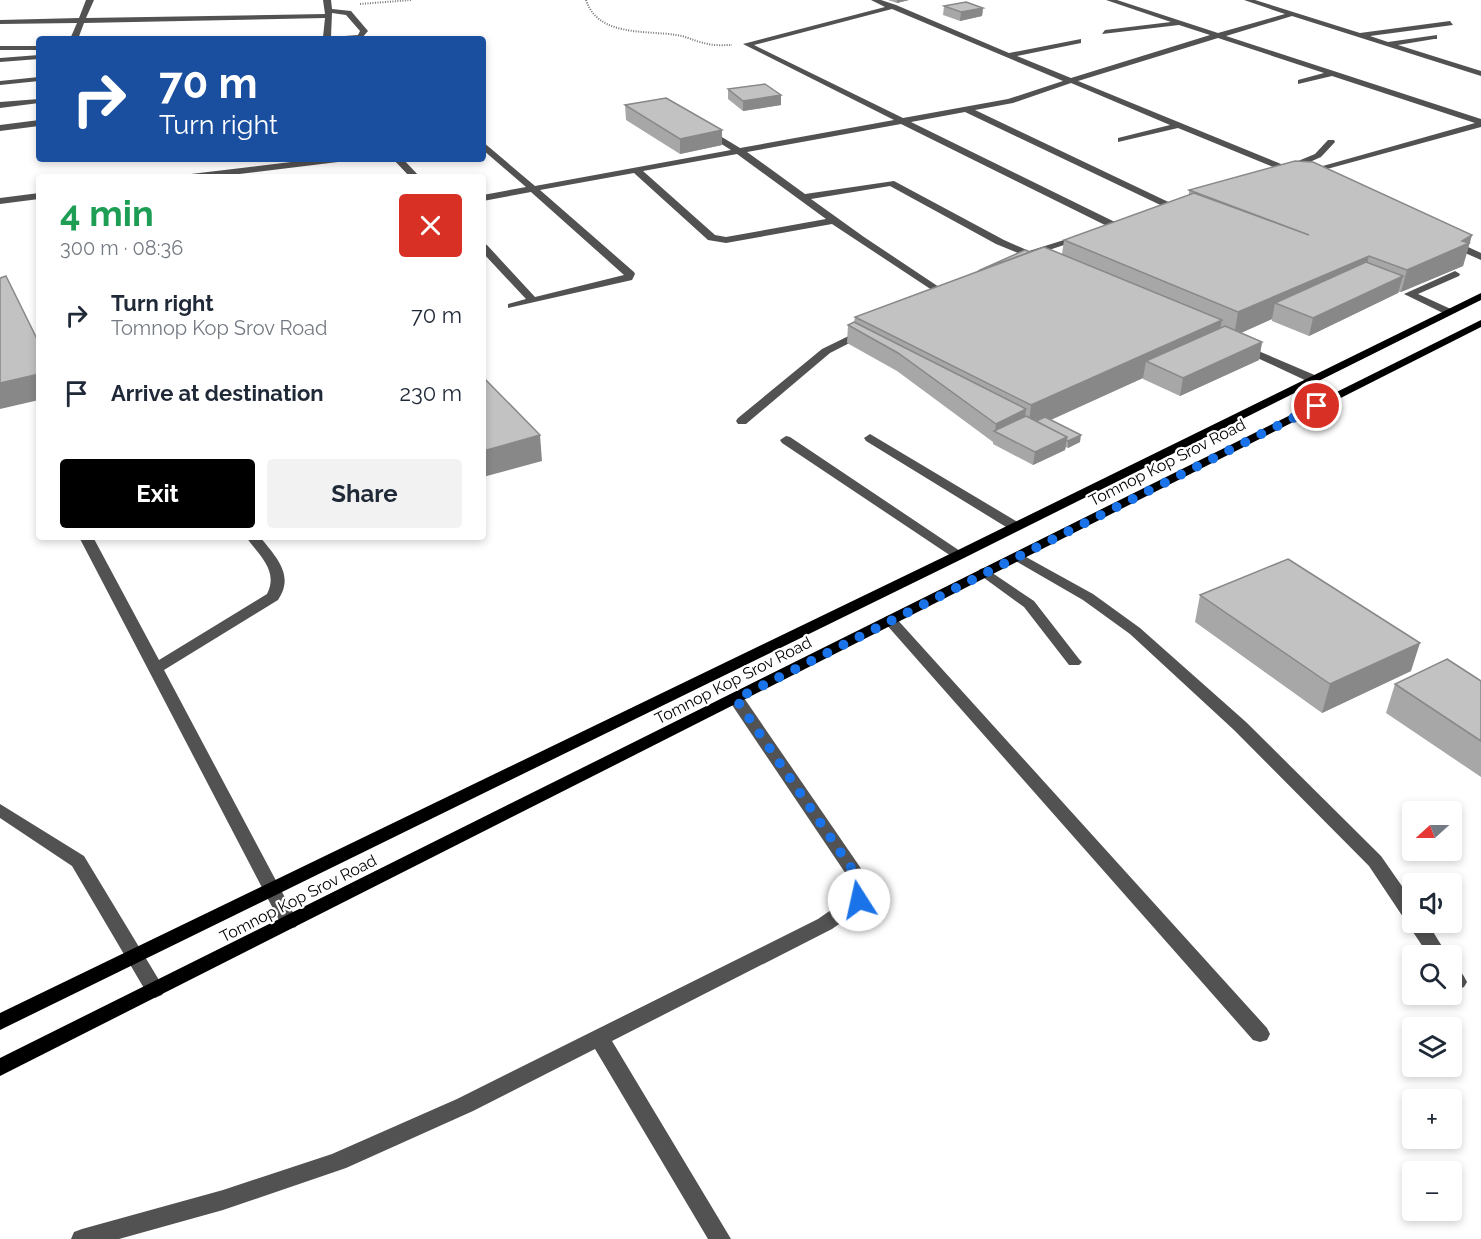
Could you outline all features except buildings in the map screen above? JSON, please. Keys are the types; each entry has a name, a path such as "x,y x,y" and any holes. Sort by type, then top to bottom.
{"main road":[{"name":"Tomnop Kop Srov Road","path":"0,1022 959,555 1481,296"},
{"name":"Tomnop Kop Srov Road","path":"0,1068 1481,323"}],"street":[{"path":"75,36 90,0"},
{"path":"875,0 1312,180"},
{"path":"1110,0 1481,122"},
{"path":"1248,0 1481,74"},
{"path":"747,44 893,7"},
{"path":"327,36 328,8"},
{"path":"0,22 82,21 328,8 348,13 364,31 360,36"},
{"path":"1133,17 1151,13"},
{"path":"486,197 1010,101 1142,57 1293,14"},
{"path":"1105,32 1180,23"},
{"path":"1359,36 1450,23"},
{"path":"1387,45 1434,37"},
{"path":"1010,55 1078,41"},
{"path":"747,44 1120,225 1104,230"},
{"path":"0,48 36,48"},
{"path":"0,60 36,57"},
{"path":"1301,82 1332,73"},
{"path":"0,83 36,79"},
{"path":"0,105 36,100"},
{"path":"968,110 1176,209"},
{"path":"1279,182 1481,122"},
{"path":"0,128 36,123"},
{"path":"696,124 741,151 806,197 834,221 945,291 930,298"},
{"path":"1121,140 1179,125"},
{"path":"1287,169 1316,156 1329,147 1331,142"},
{"path":"486,148 630,274 628,278 512,306"},
{"path":"401,162 413,174"},
{"path":"211,174 284,163 301,174"},
{"path":"637,171 712,238 720,240 834,221"},
{"path":"806,197 891,183 1000,242 1028,254"},
{"path":"0,201 36,196"},
{"path":"1156,215 1188,206"},
{"path":"1013,261 1094,233"},
{"path":"1439,238 1481,257"},
{"path":"486,251 533,301"},
{"path":"1449,312 1409,294 1455,274"},
{"path":"742,421 826,351 878,325"},
{"path":"1234,343 1313,380"},
{"path":"870,438 1016,527"},
{"path":"786,440 959,555"},
{"path":"88,540 289,922"},
{"path":"155,669 273,597 280,586 279,571 255,540"},
{"path":"1017,556 1088,597 1144,639 1240,726 1375,861 1402,901"},
{"path":"985,572 1029,604 1074,662"},
{"path":"890,620 1260,1034"},
{"path":"82,1239 223,1200 338,1161 465,1105 825,924 859,900 862,888 854,872 736,699"},
{"path":"0,810 78,861 155,990"},
{"path":"599,1037 720,1239"}],"path":[{"path":"328,8 411,0"},
{"path":"586,0 589,12 598,22 617,28 684,36 715,45 747,44"}],"route":[{"path":"859,900 862,888 854,872 736,699 1317,406"}]}
